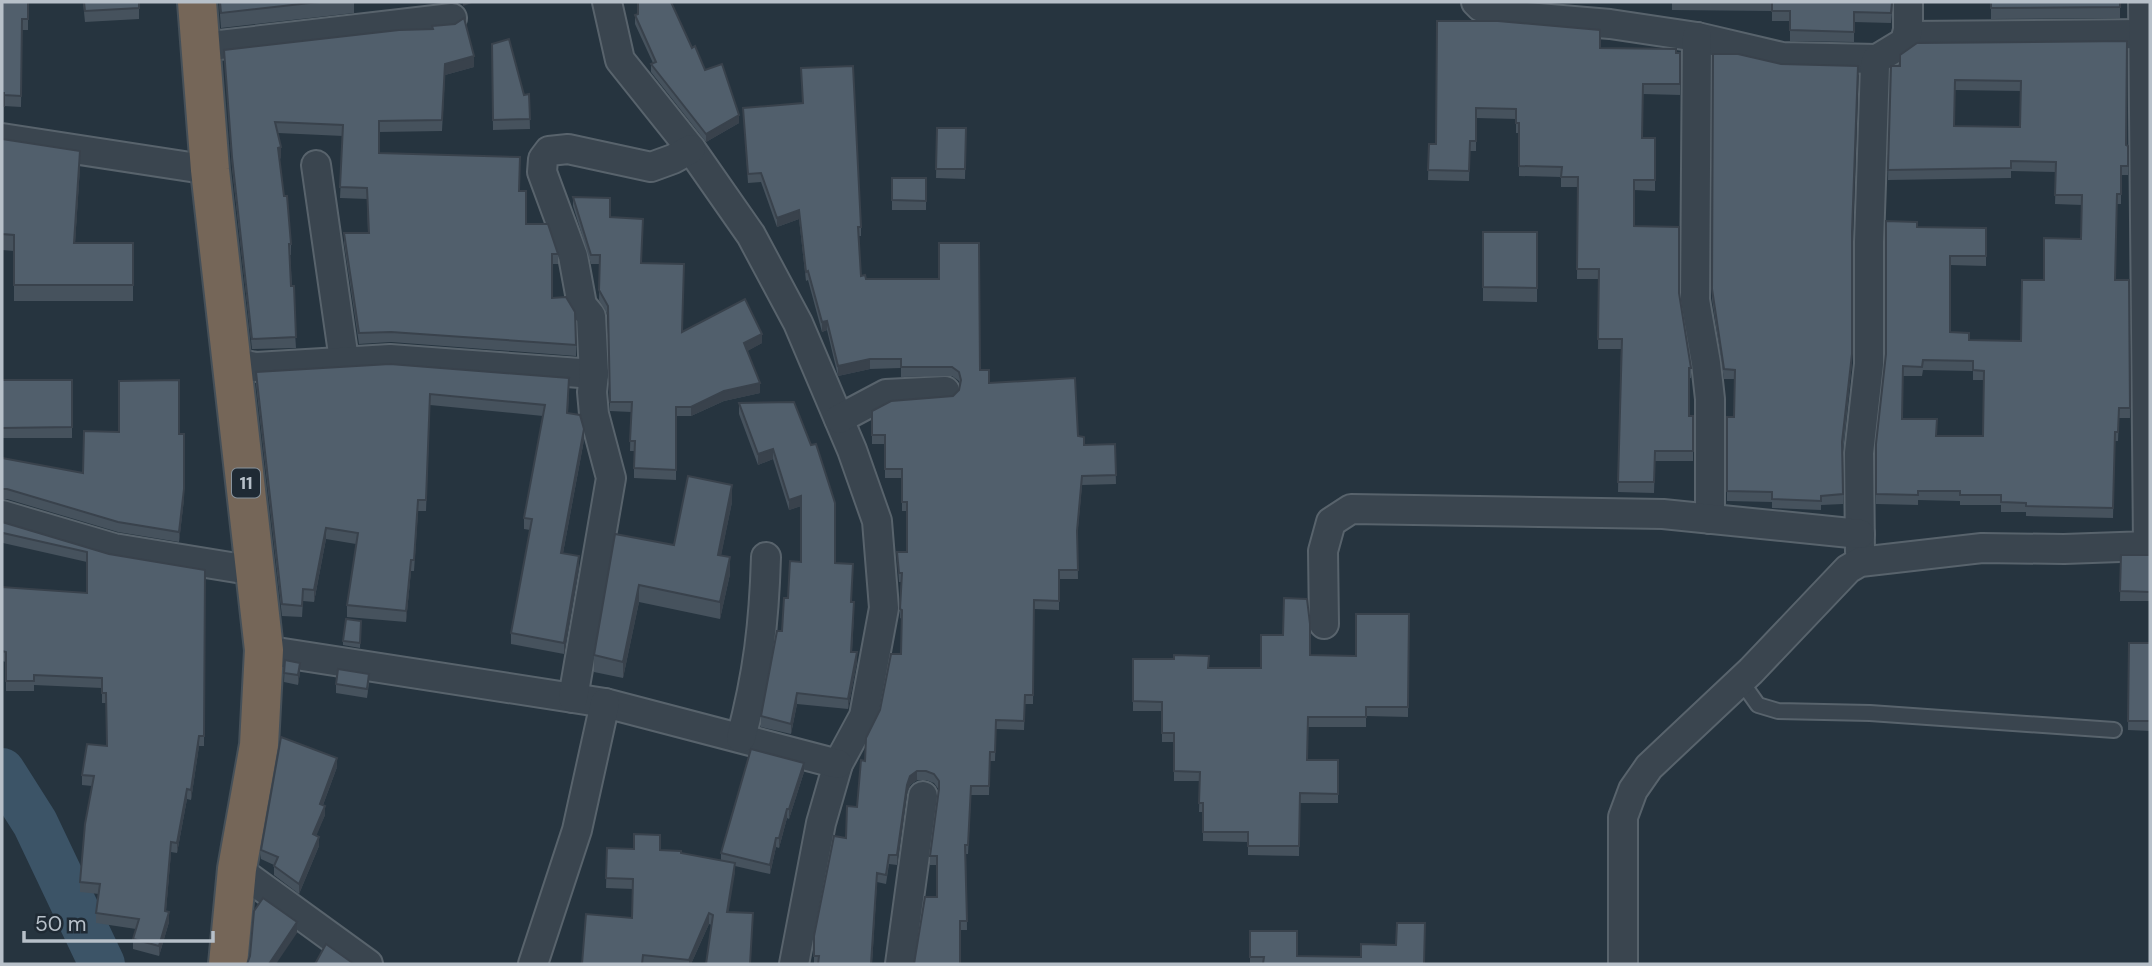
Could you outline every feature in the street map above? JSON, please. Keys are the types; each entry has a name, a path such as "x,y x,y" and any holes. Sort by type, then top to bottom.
{"highway":[{"name":"11","path":"197,2 210,170 264,650 259,745 237,869 228,964"}],"street":[{"path":"607,2 620,61 691,149 751,235 798,323 839,419 877,521 884,608 864,716 838,764 821,823 794,964"},
{"path":"1476,2 1481,7 1502,15 1610,24 1697,37 1782,57 1877,59 1905,42 1908,2"},
{"path":"1623,964 1623,817 1633,790 1649,767 1741,681 1848,569 1860,562 1982,548 2149,546 2146,50 2143,2"},
{"path":"202,47 452,18"},
{"path":"1907,36 2146,50"},
{"path":"1697,37 1695,300 1710,399 1710,519"},
{"path":"1860,562 1859,453 1869,364 1870,229 1877,59"},
{"path":"2,138 210,170"},
{"path":"573,698 611,478 594,414 591,316 582,305 573,256 542,172 543,159 549,151 568,149 651,167 691,149"},
{"path":"316,165 344,360"},
{"path":"233,363 256,367 390,359 594,374"},
{"path":"839,419 886,394 944,391"},
{"path":"1324,624 1323,551 1331,522 1351,509 1663,514 1860,534"},
{"path":"2,515 114,548 254,571"},
{"path":"741,738 754,689 760,652 766,557"},
{"path":"264,650 605,703 838,764"},
{"path":"533,964 577,830 605,703"},
{"path":"900,964 923,796"},
{"path":"237,869 368,964"}],"lane":[{"path":"1741,681 1758,705 1778,711 1870,713 2114,730"}],"building":[{"path":"2,2 28,2 28,19 22,19 21,96 2,93"},
{"path":"84,2 139,2 139,8 85,11"},
{"path":"220,2 319,2 221,13"},
{"path":"638,2 671,2 705,70 722,64 739,115 706,134 651,64 656,62 635,15 638,14"},
{"path":"1772,2 1892,2 1891,13 1854,12 1854,32 1790,30 1790,11 1772,11"},
{"path":"1991,2 2120,2 2120,7 1991,8"},
{"path":"464,18 474,56 445,64 442,120 379,121 379,153 520,157 519,191 526,191 526,224 548,224 558,254 552,254 552,298 566,297 575,312 576,345 391,332 359,333 344,233 369,233 367,188 340,187 343,125 275,122 281,147 278,148 284,196 287,196 296,337 252,339 232,157 224,50 399,30 433,29 432,26 455,24"},
{"path":"1437,21 1498,21 1600,30 1600,48 1676,49 1676,53 1680,53 1680,84 1643,84 1642,138 1655,138 1655,180 1634,180 1634,226 1679,227 1679,293 1691,368 1689,416 1693,416 1693,451 1655,451 1654,482 1618,482 1622,339 1598,339 1599,269 1577,269 1578,177 1561,177 1562,167 1519,166 1519,123 1516,123 1516,109 1476,108 1476,141 1470,141 1469,171 1428,170 1429,144 1436,144"},
{"path":"509,39 524,95 529,94 530,119 493,120 492,44"},
{"path":"2127,41 2128,166 2121,166 2121,194 2117,194 2115,280 2129,280 2130,408 2119,408 2118,432 2115,432 2113,508 2026,506 2026,503 2001,502 2001,495 1960,495 1960,491 1918,491 1918,495 1876,494 1876,444 1886,354 1886,221 1917,222 1917,227 1986,228 1986,256 1950,256 1950,332 1969,333 1969,340 2021,341 2022,280 2044,280 2044,238 2081,239 2082,195 2055,195 2056,162 2011,161 2011,168 1888,170 1891,66 1900,66 1900,55 1917,43","holes":["1955,80 2021,81 2020,127 1954,126","1923,360 1973,361 1973,370 1984,371 1983,436 1936,436 1937,419 1902,419 1903,366 1922,367"]},
{"path":"1713,54 1738,54 1781,64 1858,66 1852,232 1852,354 1842,442 1843,494 1821,496 1821,501 1772,499 1772,492 1727,491 1727,417 1734,417 1735,370 1724,369 1712,289"},
{"path":"853,66 861,276 865,275 866,279 939,279 939,243 979,243 980,370 989,370 989,383 1075,378 1078,436 1084,437 1084,445 1115,444 1116,475 1082,476 1077,531 1078,570 1059,570 1059,601 1034,600 1033,695 1025,695 1024,721 996,720 995,752 990,752 989,786 971,786 968,845 965,845 967,921 960,921 960,964 914,964 925,897 937,897 937,856 930,856 939,781 934,774 926,771 917,771 910,776 897,855 889,855 886,875 877,873 871,964 818,964 819,956 814,956 814,936 834,836 846,838 847,806 857,807 861,760 865,761 866,738 880,710 891,654 901,654 902,573 899,573 897,552 907,552 907,502 902,502 902,469 885,469 885,435 872,435 872,411 891,401 953,396 959,390 961,380 959,372 952,367 901,367 901,359 870,359 838,366 827,321 822,322 808,271 806,272 799,210 777,218 761,173 748,174 743,108 803,103 801,68"},
{"path":"937,128 966,128 965,169 936,169"},
{"path":"2,139 80,151 74,243 133,243 133,285 14,285 14,235 2,234"},
{"path":"892,178 926,178 926,201 892,200"},
{"path":"573,197 610,198 610,217 643,219 641,263 684,264 682,332 745,299 762,334 744,343 760,383 724,391 691,407 676,407 676,470 634,468 635,441 630,441 632,402 610,402 608,306 599,290 600,255 591,255"},
{"path":"1483,232 1537,232 1537,288 1483,287"},
{"path":"390,364 569,378 567,413 580,415 584,429 561,553 579,556 564,643 511,633 532,519 524,518 545,405 430,394 426,500 418,500 414,560 411,560 406,611 347,605 358,533 326,528 314,590 303,589 302,606 282,604 256,372"},
{"path":"2,380 72,380 72,427 2,428"},
{"path":"179,380 179,434 184,434 184,489 179,532 118,522 2,489 2,458 83,473 84,431 119,432 119,381"},
{"path":"794,402 811,445 816,444 835,503 835,563 853,564 851,652 857,652 848,699 797,693 791,724 761,716 777,631 782,631 784,598 788,598 790,561 801,562 801,496 789,500 773,449 758,454 739,403"},
{"path":"688,476 732,485 718,555 730,557 720,602 639,585 623,662 594,655 615,534 674,545"},
{"path":"2,522 109,554 205,570 204,736 199,736 191,790 187,789 177,843 171,842 165,911 169,912 159,946 133,939 139,919 96,913 100,884 80,882 85,824 94,776 82,775 87,744 107,746 106,693 102,693 102,678 34,675 34,681 6,681 6,652 2,651 2,587 87,593 87,552 3,533 2,539"},
{"path":"2121,555 2150,555 2150,592 2120,591"},
{"path":"1284,598 1307,599 1310,655 1356,656 1356,614 1409,614 1408,707 1366,707 1366,717 1308,717 1307,760 1338,760 1338,794 1300,793 1299,846 1248,846 1248,832 1203,832 1203,803 1199,803 1200,772 1174,771 1174,733 1162,733 1162,702 1133,701 1133,659 1174,659 1174,655 1209,656 1208,668 1261,668 1261,635 1283,635"},
{"path":"346,619 361,621 360,643 343,641"},
{"path":"2129,643 2150,643 2150,721 2128,721"},
{"path":"285,660 300,663 298,675 284,673"},
{"path":"338,669 369,674 367,689 336,684"},
{"path":"281,737 337,758 320,804 325,806 313,834 319,837 299,884 274,866 278,857 261,850"},
{"path":"751,749 804,763 779,838 776,838 770,865 721,853"},
{"path":"634,834 660,835 660,850 681,851 735,863 727,912 753,913 750,964 706,964 713,915 709,913 689,960 643,955 642,964 582,964 586,914 632,918 633,879 606,878 607,848 634,849"},
{"path":"263,898 297,922 269,964 247,964 254,911"},
{"path":"1397,923 1425,923 1424,964 1263,964 1264,957 1250,957 1250,931 1297,931 1297,956 1361,957 1361,944 1396,945"},
{"path":"326,944 354,964 315,964"}],"waterway":[{"path":"2,771 35,823 102,964"}]}
